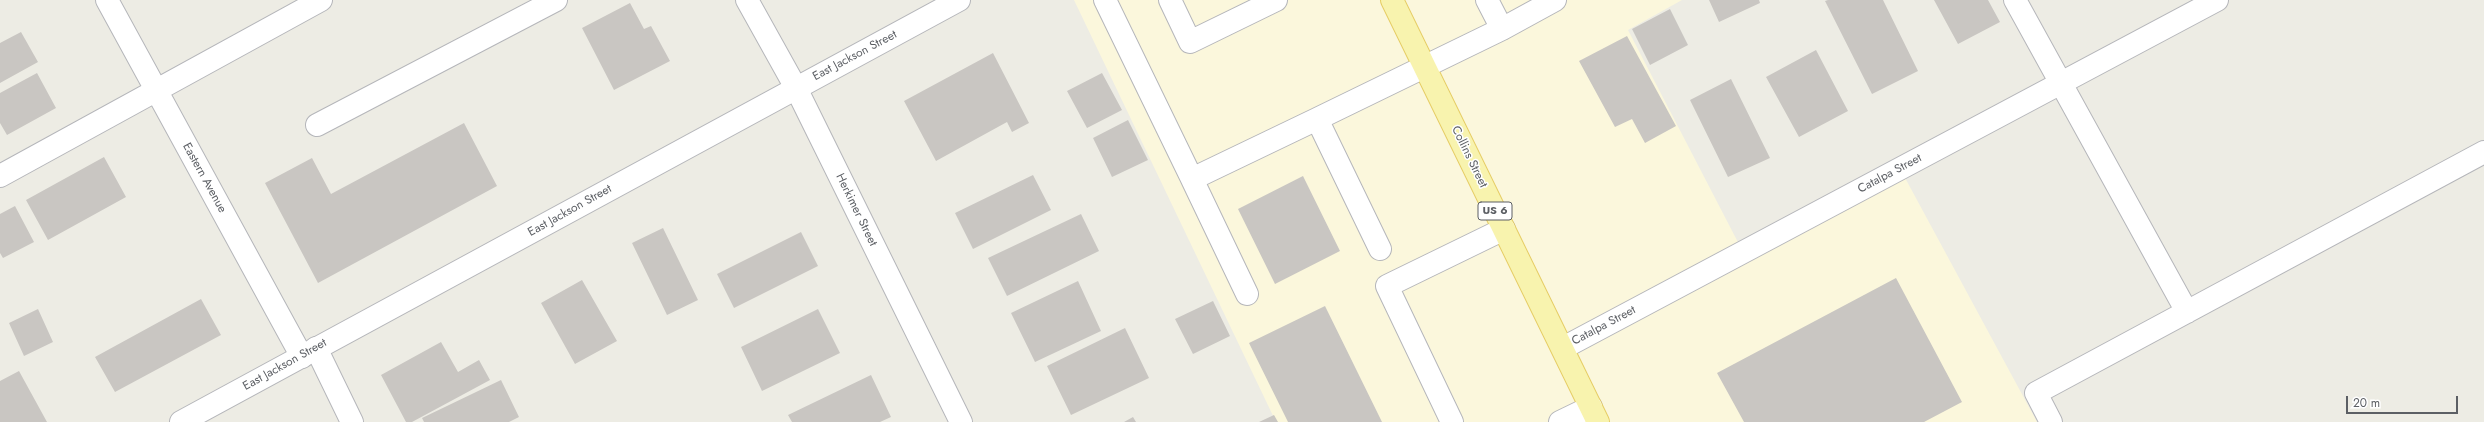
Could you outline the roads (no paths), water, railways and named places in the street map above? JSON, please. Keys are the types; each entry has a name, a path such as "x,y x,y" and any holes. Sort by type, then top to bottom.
{"main road":[{"name":"Collins Street","path":"1392,0 1595,415"}],"street":[{"name":"Eastern Avenue","path":"107,0 156,90 309,352 352,422"},
{"path":"0,176 321,0"},
{"path":"317,125 556,0"},
{"name":"Herkimer Street","path":"747,0 796,88 961,422"},
{"name":"East Jackson Street","path":"181,422 959,0"},
{"path":"1105,0 1247,294"},
{"path":"1170,0 1190,42 1276,0"},
{"path":"1487,0 1502,29"},
{"path":"1192,180 1502,29 1555,0"},
{"path":"2015,0 2187,312"},
{"name":"Catalpa Street","path":"1563,348 2217,0"},
{"path":"1317,119 1380,249"},
{"path":"2051,422 2036,393 2484,152"},
{"path":"1452,422 1387,286 1504,229"},
{"path":"1560,422 1595,415"}]}
